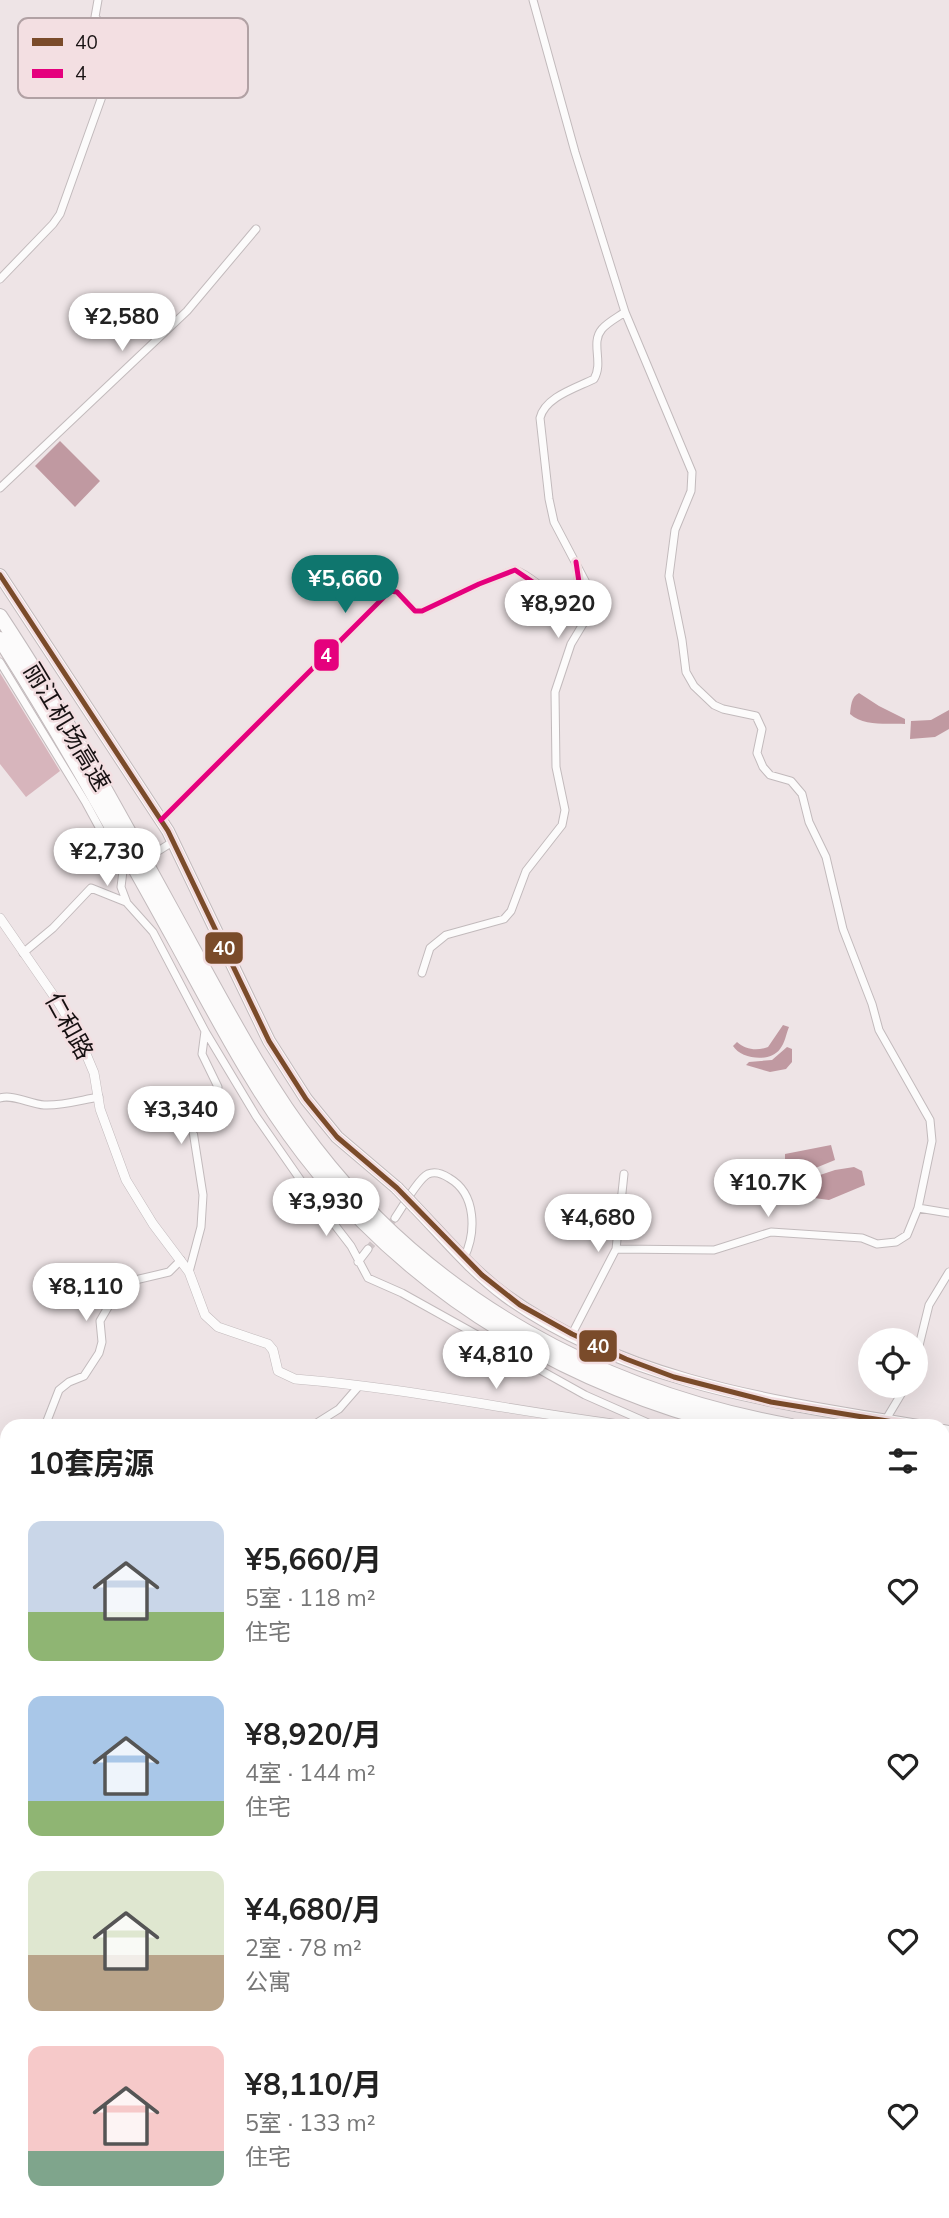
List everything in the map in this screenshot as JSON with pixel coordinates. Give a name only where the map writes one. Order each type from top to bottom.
[{"type":"highway","points":[[0,575],[174,841],[269,1041],[306,1099],[337,1137],[397,1188],[464,1258],[506,1295],[572,1334],[626,1359],[697,1384],[771,1402],[874,1419]]},
{"type":"highway","name":"丽江机场高速","points":[[0,616],[93,768],[261,1070],[313,1145],[371,1212],[417,1256],[453,1284],[504,1318],[565,1353],[626,1381],[668,1396],[757,1419]]},
{"type":"highway","name":"丽江机场高速","points":[[0,639],[83,774],[250,1076],[303,1153],[347,1205],[393,1251],[426,1279],[517,1341],[622,1393],[705,1419]]},
{"type":"street","points":[[95,18],[98,0]]},
{"type":"street","points":[[533,0],[575,152],[625,312],[692,472],[691,491],[675,530],[669,576],[686,672],[694,686],[713,705],[756,716],[762,729],[757,753],[763,767],[770,775],[791,780],[802,794],[809,822],[826,857],[843,929],[872,1004],[879,1030],[930,1120],[932,1141],[918,1208],[907,1235],[896,1242],[877,1244],[862,1238],[771,1232],[715,1250],[616,1249]]},
{"type":"street","points":[[0,279],[53,225],[62,210],[102,98]]},
{"type":"street","points":[[0,488],[187,310],[256,229]]},
{"type":"street","points":[[422,973],[430,948],[446,934],[504,919],[511,911],[526,871],[562,825],[565,810],[556,768],[555,692],[571,644],[586,619],[593,599],[554,522],[540,418],[542,410],[549,402],[594,379],[599,364],[598,336],[604,327],[625,312]]},
{"type":"street","points":[[161,820],[390,592],[397,592],[415,611],[422,611],[515,570],[546,591],[576,599],[580,589],[576,562]]},
{"type":"street","points":[[0,662],[86,803],[123,871],[121,887],[127,903],[153,932],[205,1031],[256,1115],[304,1185],[351,1246],[358,1262],[373,1281],[402,1293],[585,1395],[639,1419]]},
{"type":"street","points":[[155,853],[174,841]]},
{"type":"street","points":[[23,953],[53,928],[91,888],[127,903]]},
{"type":"street","name":"仁和路","points":[[0,918],[78,1035],[94,1073],[100,1109],[127,1180],[153,1224],[189,1272],[208,1319],[218,1327],[264,1342],[273,1350],[278,1371],[282,1374],[295,1379],[359,1386]]},
{"type":"street","points":[[189,1272],[201,1227],[203,1198],[193,1131],[205,1116],[218,1087],[202,1054],[205,1031]]},
{"type":"street","points":[[0,1097],[55,1105],[99,1097]]},
{"type":"street","points":[[395,1218],[424,1176],[435,1172],[447,1176],[461,1188],[470,1208],[472,1233],[464,1258]]},
{"type":"street","points":[[572,1334],[616,1249],[624,1174]]},
{"type":"street","points":[[918,1208],[949,1213]]},
{"type":"street","points":[[358,1262],[368,1249]]},
{"type":"street","points":[[48,1419],[59,1390],[84,1376],[99,1353],[102,1342],[100,1321],[120,1288],[131,1281],[169,1272],[181,1260]]},
{"type":"street","points":[[923,1328],[929,1305],[949,1272]]},
{"type":"street","points":[[323,1419],[339,1409],[359,1386],[434,1395],[574,1419]]},
{"type":"street","points":[[887,1419],[899,1398]]},
{"type":"shaded area","points":[[60,441],[100,481],[75,507],[35,466]]},
{"type":"shaded area","points":[[0,673],[60,771],[26,797],[0,764]]},
{"type":"shaded area","points":[[859,693],[905,719],[905,724],[876,724],[862,721],[850,714],[853,699]]},
{"type":"shaded area","points":[[949,710],[949,729],[935,737],[910,739],[911,721],[931,720]]},
{"type":"shaded area","points":[[783,1025],[789,1027],[783,1044],[770,1056],[756,1058],[742,1054],[733,1046],[737,1042],[752,1049],[768,1047]]},
{"type":"shaded area","points":[[787,1047],[792,1049],[792,1062],[786,1069],[770,1072],[746,1065],[749,1062],[772,1060]]},
{"type":"shaded area","points":[[831,1145],[835,1160],[796,1176],[785,1160],[785,1154]]},
{"type":"shaded area","points":[[854,1167],[862,1171],[865,1185],[829,1200],[799,1196],[799,1182],[835,1170]]},
{"type":"tunnel","points":[[368,1249],[395,1218]]},
{"type":"transit line","name":"4","points":[[161,820],[390,591],[397,592],[415,611],[422,611],[515,570],[546,591],[576,599],[580,589],[576,562]]},
{"type":"transit line","name":"40","points":[[0,575],[168,831],[269,1041],[306,1099],[337,1137],[397,1188],[482,1275],[520,1305],[572,1334],[674,1377],[771,1402],[875,1419]]}]
